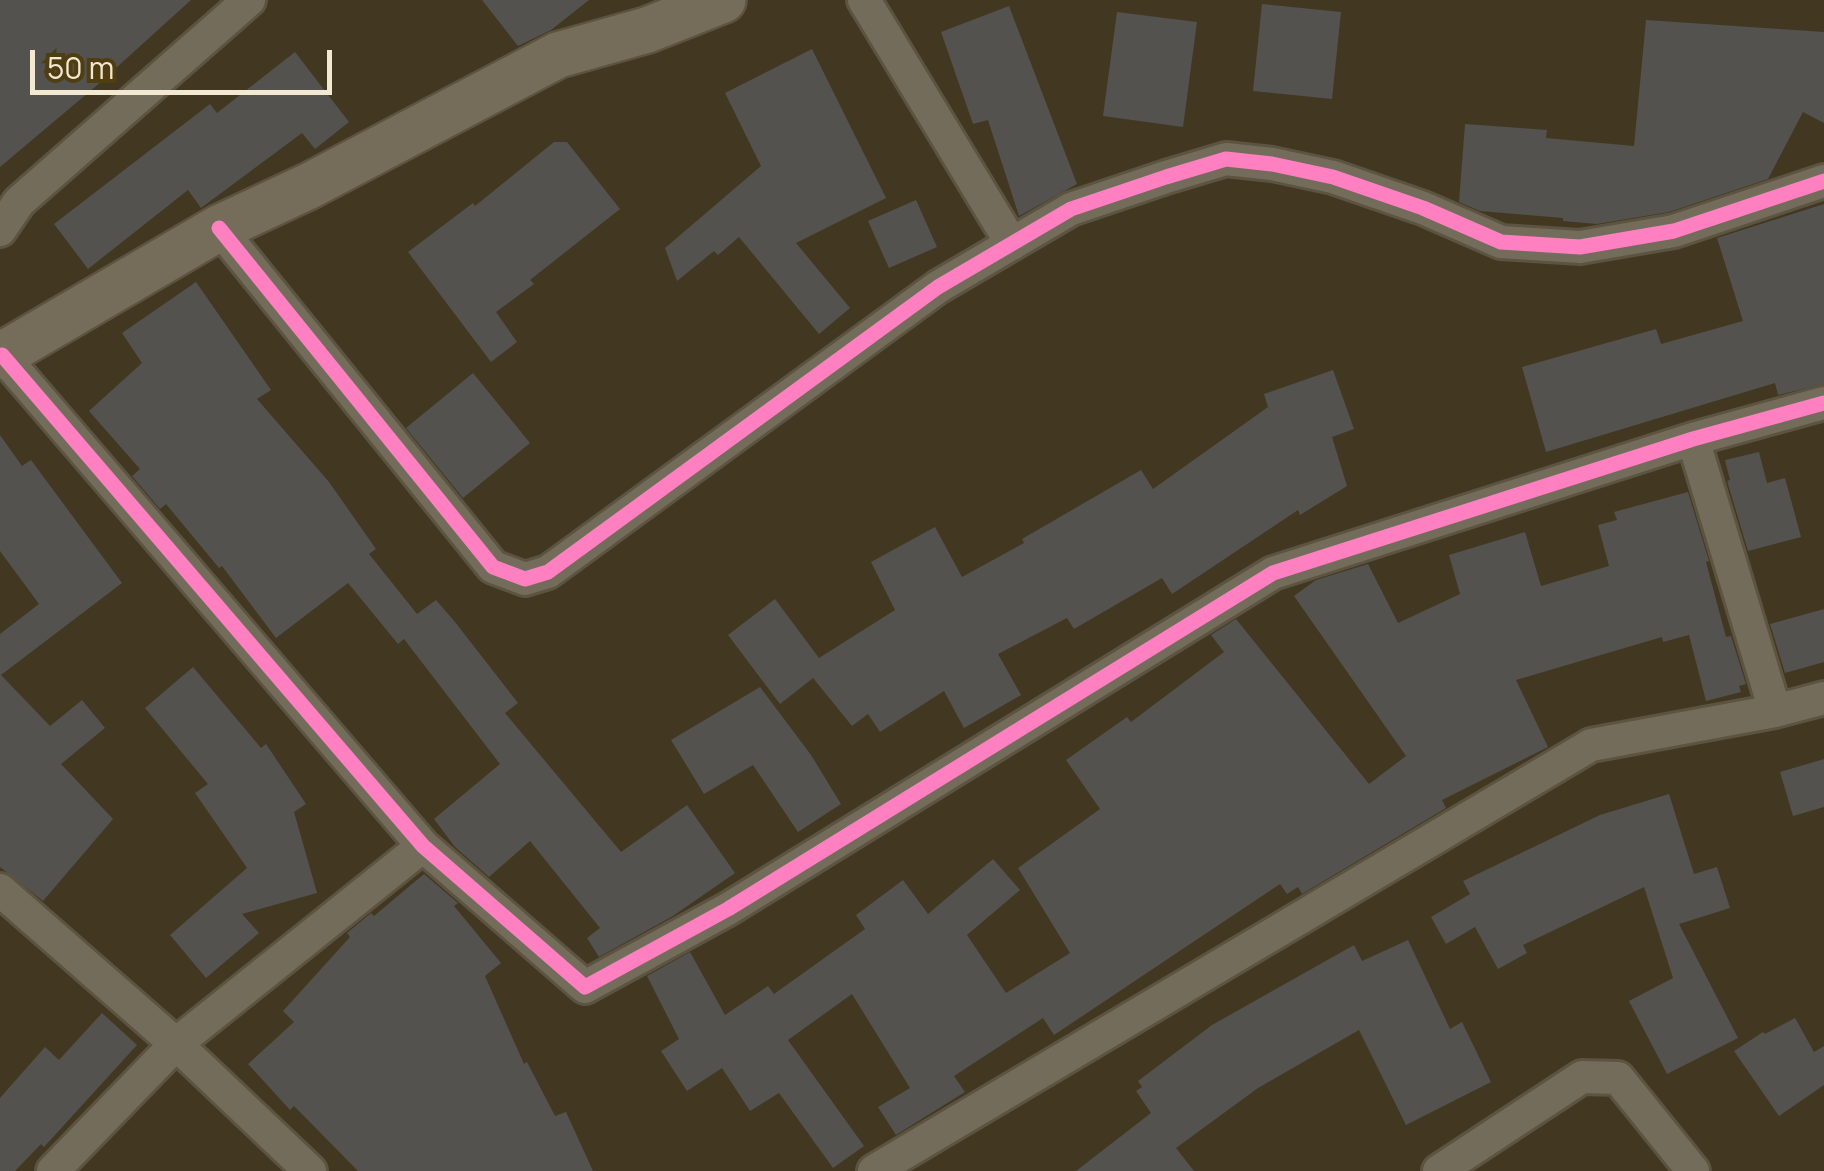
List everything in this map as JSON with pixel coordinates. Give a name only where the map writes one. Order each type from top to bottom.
[{"type":"street","points":[[0,230],[18,202],[250,0]]},
{"type":"street","points":[[723,0],[647,30],[558,55],[308,186],[219,228],[1,356],[422,846],[585,987],[728,909],[1273,574],[1693,439],[1824,403]]},
{"type":"street","points":[[864,0],[1012,244]]},
{"type":"street","points":[[219,228],[493,568],[525,579],[548,572],[938,287],[1070,210],[1226,159],[1333,176],[1502,242],[1580,247],[1674,232],[1824,181]]},
{"type":"street","points":[[1693,439],[1775,711]]},
{"type":"street","points":[[874,1171],[1591,744],[1775,711],[1824,698]]},
{"type":"street","points":[[53,1171],[176,1044],[422,846]]},
{"type":"street","points":[[0,890],[176,1044],[310,1171]]},
{"type":"street","points":[[1440,1171],[1582,1077],[1618,1078],[1693,1171]]},
{"type":"building","points":[[0,0],[191,0],[0,167]]},
{"type":"building","points":[[482,0],[589,0],[551,30],[518,46]]},
{"type":"building","points":[[1262,4],[1341,12],[1332,99],[1253,91]]},
{"type":"building","points":[[1009,6],[1077,184],[1019,216],[988,120],[973,124],[941,32]]},
{"type":"building","points":[[1117,12],[1197,22],[1183,127],[1103,116]]},
{"type":"building","points":[[1646,20],[1824,32],[1824,123],[1803,112],[1768,179],[1669,212],[1597,224],[1480,211],[1459,202],[1465,124],[1547,130],[1546,138],[1634,146]]},
{"type":"building","points":[[812,49],[886,198],[796,243],[850,308],[819,334],[739,237],[718,255],[714,251],[677,281],[665,248],[761,166],[725,93]]},
{"type":"building","points":[[295,52],[349,122],[315,149],[302,133],[201,208],[188,190],[88,269],[54,224],[210,104],[217,113]]},
{"type":"building","points":[[554,142],[567,142],[620,209],[496,312],[517,342],[491,362],[408,252],[473,203],[475,206]]},
{"type":"building","points":[[916,200],[937,247],[889,268],[868,221]]},
{"type":"building","points":[[1824,204],[1824,384],[1778,395],[1775,383],[1546,452],[1522,367],[1656,329],[1661,344],[1743,321],[1717,238]]},
{"type":"building","points":[[196,282],[271,390],[257,399],[329,482],[376,549],[369,554],[417,614],[436,600],[455,622],[518,703],[505,713],[621,852],[687,805],[735,873],[673,916],[599,957],[587,938],[600,928],[530,841],[489,877],[455,847],[434,819],[500,764],[404,639],[398,644],[348,583],[276,638],[222,566],[219,568],[166,504],[160,509],[132,476],[140,469],[89,411],[142,363],[122,333]]},
{"type":"building","points":[[1333,370],[1354,429],[1332,437],[1347,486],[1300,515],[1298,510],[1172,594],[1162,578],[1074,629],[1067,618],[998,654],[1021,695],[964,728],[944,691],[880,732],[868,714],[852,726],[813,678],[780,704],[728,635],[775,599],[819,658],[895,610],[871,562],[935,527],[962,577],[1141,470],[1153,489],[1268,407],[1264,394]]},
{"type":"building","points":[[473,373],[530,443],[463,498],[406,428]]},
{"type":"building","points":[[0,435],[22,466],[31,460],[122,583],[1,675],[50,726],[82,700],[105,728],[61,764],[113,819],[43,901],[0,867],[0,634],[39,604],[0,551]]},
{"type":"building","points":[[1759,452],[1767,483],[1785,478],[1801,537],[1748,551],[1727,481],[1730,480],[1725,460]]},
{"type":"building","points":[[1688,492],[1726,637],[1731,636],[1746,684],[1739,686],[1741,692],[1706,701],[1689,635],[1663,642],[1662,637],[1516,680],[1548,747],[1442,800],[1446,808],[1302,894],[1298,887],[1287,894],[1280,884],[1054,1035],[1043,1018],[954,1076],[965,1092],[896,1135],[878,1107],[910,1088],[852,994],[788,1040],[864,1146],[833,1168],[779,1093],[750,1111],[722,1068],[687,1091],[661,1051],[679,1039],[647,976],[690,952],[725,1015],[768,986],[774,994],[865,929],[856,915],[903,880],[928,914],[993,859],[1020,890],[967,935],[1006,993],[1070,953],[1018,868],[1100,809],[1066,760],[1127,717],[1131,722],[1224,652],[1211,635],[1236,619],[1369,784],[1406,756],[1294,596],[1316,580],[1368,564],[1398,623],[1460,594],[1449,555],[1525,532],[1541,586],[1609,566],[1598,525],[1617,520],[1614,512]]},
{"type":"building","points":[[1824,609],[1824,662],[1785,673],[1770,624]]},
{"type":"building","points":[[193,667],[261,748],[266,744],[306,804],[294,812],[317,893],[242,914],[259,933],[206,978],[170,935],[247,868],[195,793],[208,784],[145,708]]},
{"type":"building","points":[[760,687],[811,755],[841,804],[798,832],[753,765],[704,794],[671,740]]},
{"type":"building","points":[[1824,759],[1824,807],[1793,816],[1780,772]]},
{"type":"building","points":[[1669,794],[1694,874],[1717,867],[1730,908],[1679,924],[1738,1038],[1667,1074],[1629,1001],[1673,978],[1644,887],[1523,945],[1527,953],[1498,969],[1475,927],[1446,944],[1431,917],[1470,894],[1463,881],[1600,815]]},
{"type":"building","points":[[424,874],[458,903],[454,906],[501,963],[485,976],[524,1064],[527,1062],[555,1116],[566,1112],[593,1171],[358,1171],[294,1106],[290,1110],[248,1064],[294,1022],[283,1011],[350,937],[347,933]]},
{"type":"building","points":[[1408,940],[1450,1029],[1462,1022],[1491,1082],[1406,1125],[1359,1030],[1258,1088],[1176,1148],[1194,1171],[1076,1171],[1151,1113],[1136,1091],[1142,1087],[1138,1081],[1212,1025],[1354,945],[1362,961]]},
{"type":"building","points":[[102,1013],[137,1045],[44,1147],[41,1144],[15,1171],[0,1171],[0,1098],[45,1047],[59,1060]]},
{"type":"building","points":[[1795,1018],[1814,1052],[1824,1046],[1824,1085],[1779,1116],[1734,1051]]},
{"type":"cycle path","points":[[219,228],[493,567],[525,579],[548,572],[938,287],[1071,209],[1166,177],[1226,159],[1272,164],[1333,177],[1423,208],[1501,242],[1580,247],[1674,231],[1824,181]]},
{"type":"cycle path","points":[[2,355],[423,846],[585,987],[728,909],[1273,573],[1693,439],[1824,403]]}]
